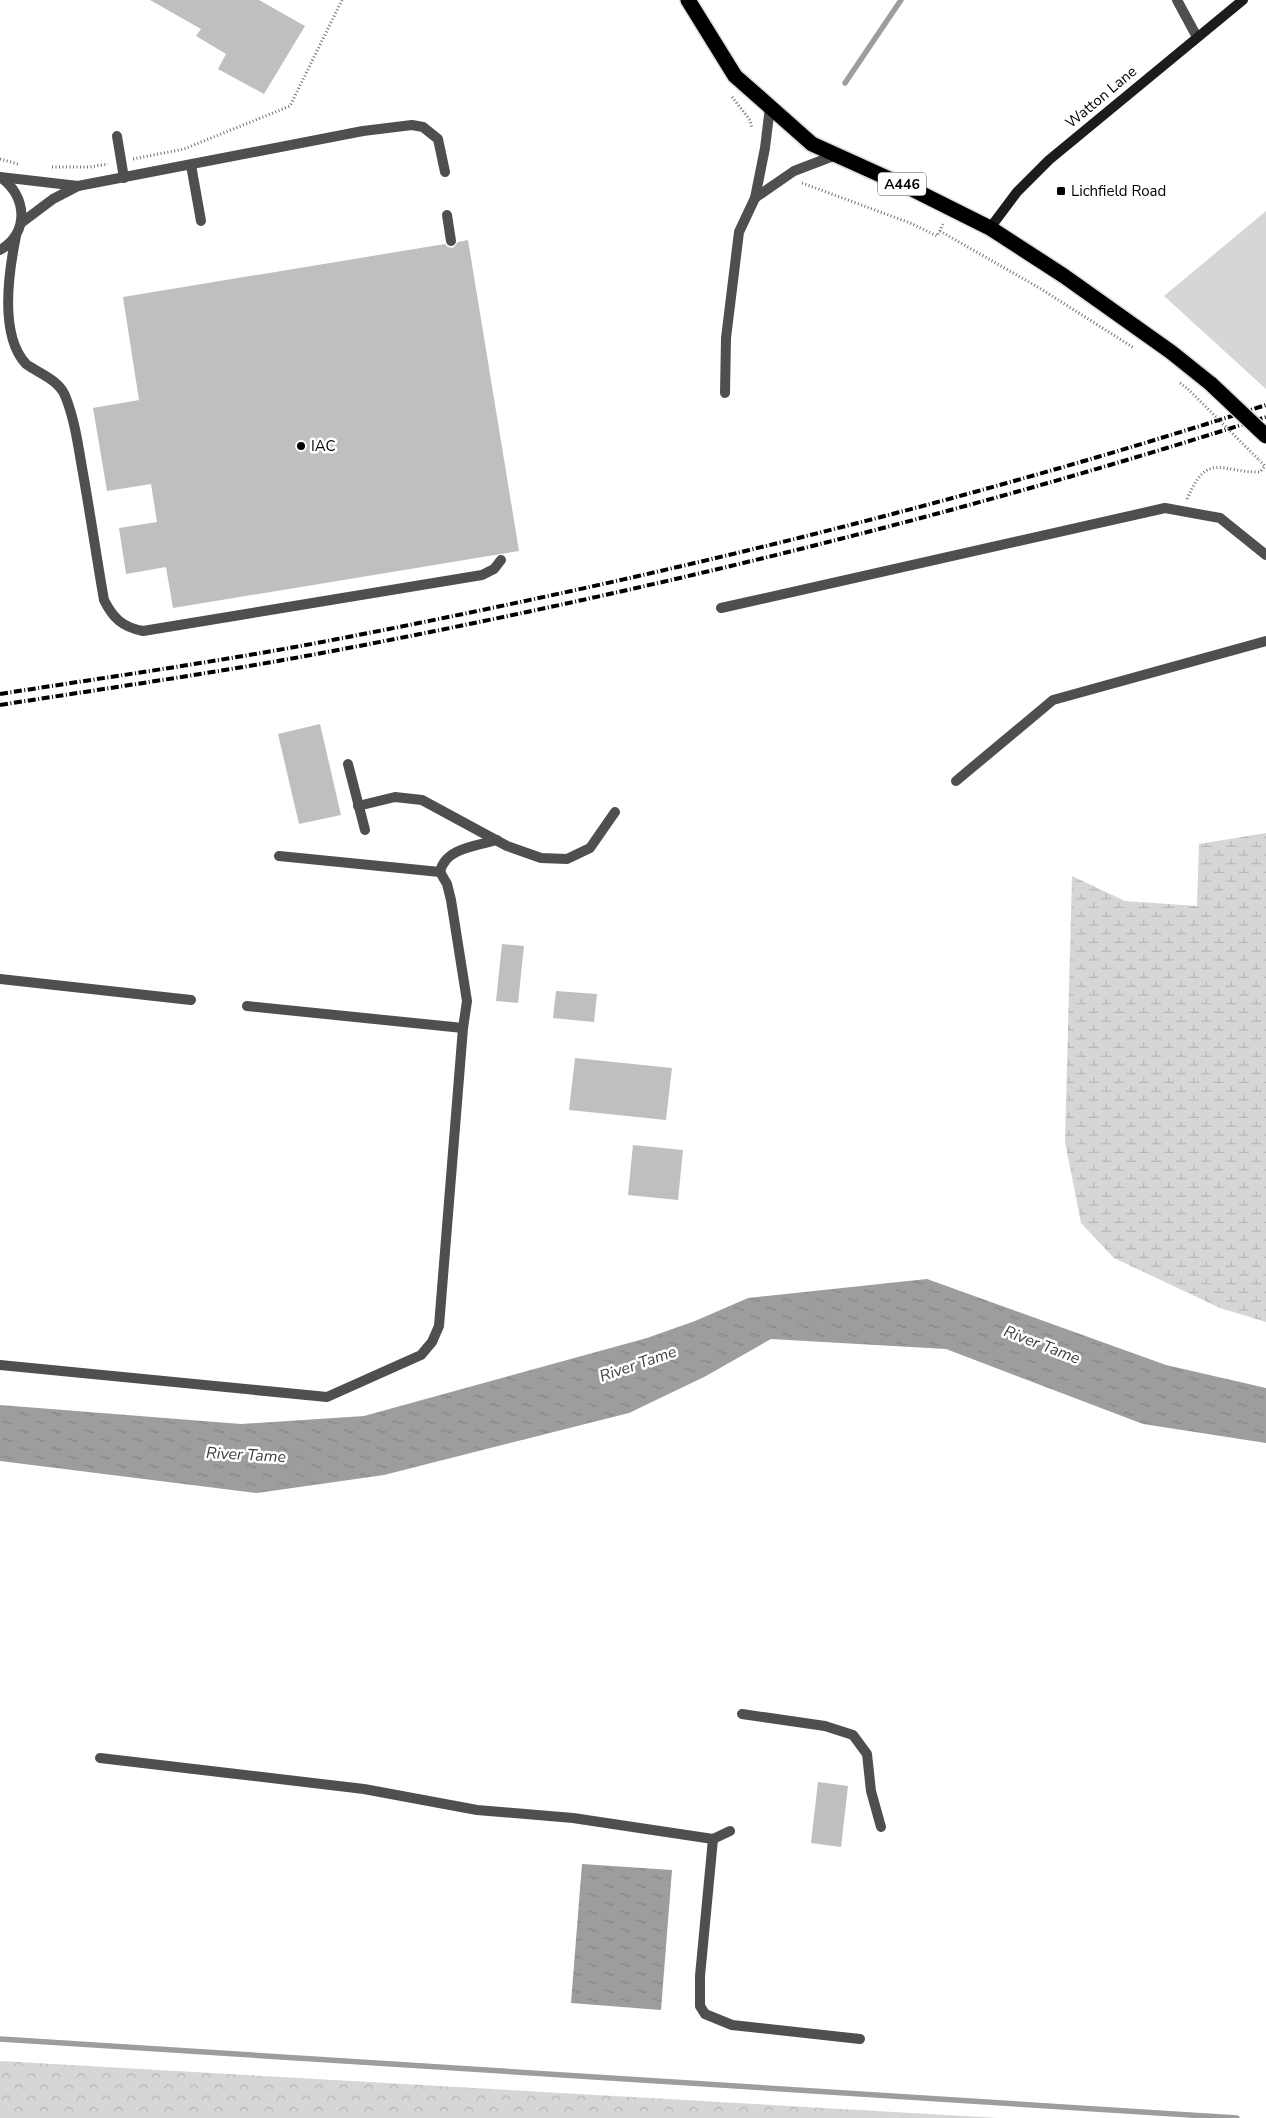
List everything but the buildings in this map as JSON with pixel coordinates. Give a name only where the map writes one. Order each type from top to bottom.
[{"type":"highway","name":"A446","points":[[688,0],[735,76],[812,144],[916,190],[990,228],[1064,276],[1171,352],[1211,384],[1266,436]]},
{"type":"main road","name":"Watton Lane","points":[[990,228],[1017,192],[1049,160],[1243,0]]},
{"type":"street","points":[[1177,0],[1197,37]]},
{"type":"street","points":[[725,393],[726,338],[739,232],[755,198],[766,148],[770,107]]},
{"type":"street","points":[[0,177],[78,186],[363,131],[412,125],[422,127],[438,138],[445,172]]},
{"type":"street","points":[[117,136],[124,178]]},
{"type":"street","points":[[755,198],[794,171],[836,155]]},
{"type":"street","points":[[191,165],[201,221]]},
{"type":"street","points":[[0,177],[17,192],[20,200],[21,223],[16,236],[1,306],[5,336],[10,350],[25,364],[49,377],[65,395],[75,425],[104,600],[111,615],[130,629],[143,631],[482,575],[494,569],[501,560]]},
{"type":"street","points":[[21,223],[33,212],[78,186]]},
{"type":"street","points":[[447,215],[451,240]]},
{"type":"street","points":[[0,250],[7,246],[16,236]]},
{"type":"street","points":[[721,608],[1165,508],[1220,518],[1266,555]]},
{"type":"street","points":[[956,781],[1053,700],[1266,641]]},
{"type":"street","points":[[348,764],[365,830]]},
{"type":"street","points":[[358,806],[395,797],[422,800],[497,840],[541,858],[567,859],[590,848],[615,812]]},
{"type":"street","points":[[0,1365],[327,1397],[421,1355],[432,1342],[439,1326],[462,1028],[467,1001],[451,900],[447,884],[440,872],[442,863],[451,853],[497,840]]},
{"type":"street","points":[[280,856],[440,872]]},
{"type":"street","points":[[0,979],[191,1000]]},
{"type":"street","points":[[247,1006],[462,1028]]},
{"type":"street","points":[[742,1714],[825,1726],[853,1735],[867,1754],[871,1791],[882,1827]]},
{"type":"street","points":[[100,1758],[364,1789],[477,1810],[573,1818],[713,1839],[730,1831]]},
{"type":"street","points":[[713,1839],[700,1976],[700,2006],[705,2014],[732,2025],[860,2039]]},
{"type":"path","points":[[49,167],[90,167],[184,149],[290,106],[342,0]]},
{"type":"path","points":[[0,159],[26,165]]},
{"type":"path","points":[[940,231],[1041,289],[1136,350]]},
{"type":"path","points":[[1175,378],[1265,466],[1260,472],[1247,472],[1221,466],[1213,467],[1202,475],[1193,486],[1182,511]]},
{"type":"green space","points":[[1266,211],[1266,389],[1164,296]]},
{"type":"green space","points":[[1266,833],[1266,1322],[1220,1308],[1114,1258],[1081,1223],[1065,1142],[1072,876],[1125,901],[1197,906],[1199,844]]},
{"type":"green space","points":[[0,2061],[999,2118],[0,2118]]},
{"type":"water","name":"River Tame","points":[[927,1279],[1166,1365],[1266,1388],[1266,1443],[1143,1424],[946,1349],[771,1339],[706,1376],[629,1413],[384,1475],[257,1493],[0,1461],[0,1405],[241,1424],[364,1416],[647,1338],[695,1321],[748,1298]]},
{"type":"water","points":[[582,1864],[672,1870],[661,2010],[571,2003]]},
{"type":"waterway","points":[[845,83],[901,0]]},
{"type":"waterway","points":[[0,2039],[1237,2118]]},
{"type":"railway","points":[[0,694],[202,663],[322,642],[679,567],[916,508],[1033,476],[1266,405]]},
{"type":"railway","points":[[0,705],[202,674],[322,653],[561,605],[798,550],[916,519],[1150,453],[1266,417]]},
{"type":"place","name":"Lichfield Road","points":[[1061,191]]},
{"type":"place","name":"IAC","points":[[301,446]]}]
